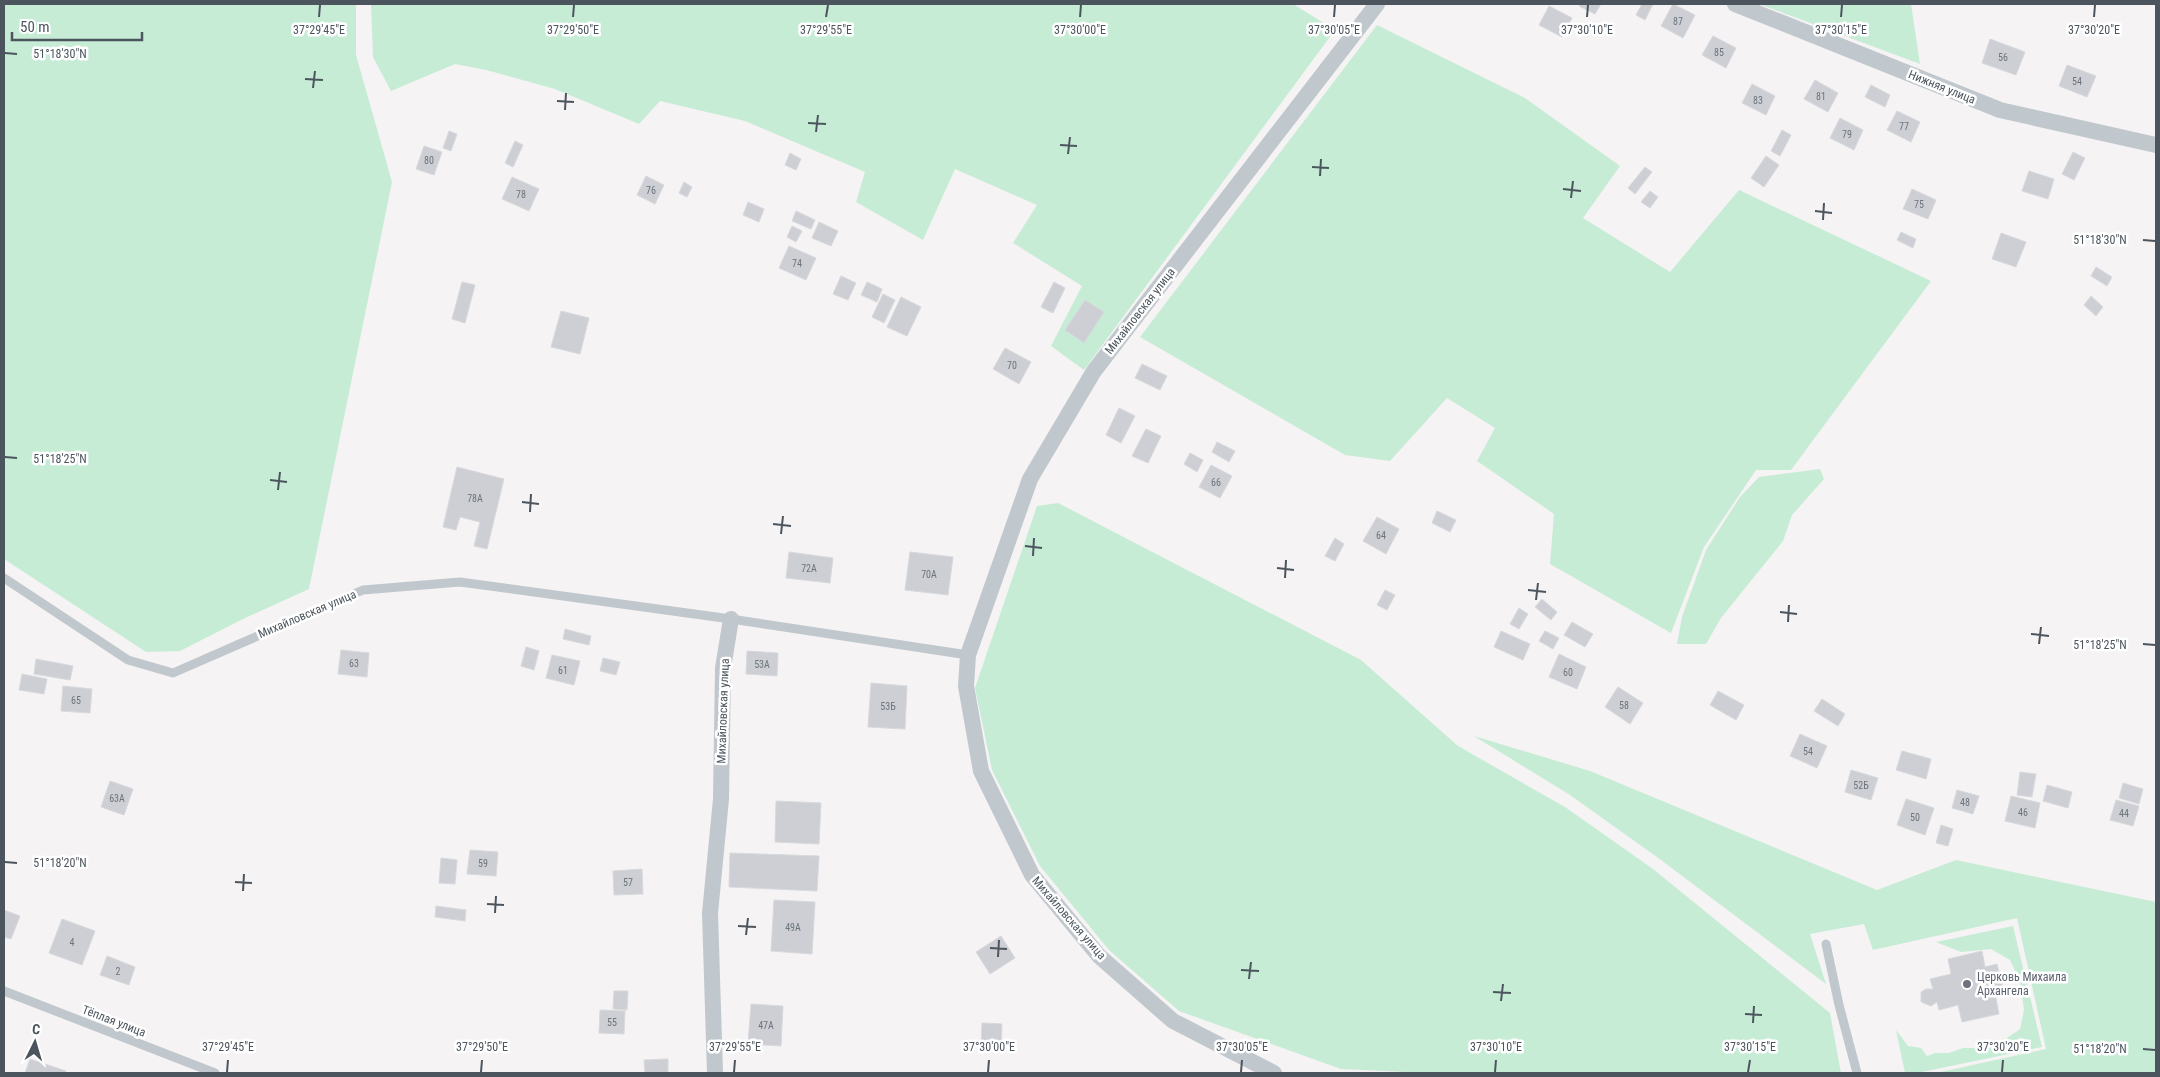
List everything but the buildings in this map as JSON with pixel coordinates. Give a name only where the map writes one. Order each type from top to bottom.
[{"type":"street","name":"Михайловская улица","points":[[1274,1073],[1173,1021],[1099,956],[1032,875],[981,770],[966,686],[968,655],[1030,479],[1094,371],[1377,4]]},
{"type":"street","name":"Нижняя улица","points":[[1735,4],[2000,110],[2156,145]]},
{"type":"street","name":"Михайловская улица","points":[[715,1073],[710,913],[721,799],[723,668],[731,619]]},
{"type":"lane","name":"Михайловская улица","points":[[4,578],[128,660],[173,673],[363,590],[460,582],[731,619],[968,655]]},
{"type":"lane","points":[[1826,944],[1839,1005],[1857,1073]]},
{"type":"lane","name":"Тёплая улица","points":[[4,991],[215,1073]]},
{"type":"green space","points":[[4,4],[356,4],[356,55],[392,182],[309,589],[243,619],[180,651],[146,652],[4,559]]},
{"type":"green space","points":[[371,4],[1293,4],[1335,30],[1084,370],[1051,346],[1082,286],[1013,243],[1037,205],[955,169],[923,240],[856,202],[865,172],[745,121],[660,101],[639,124],[555,89],[486,70],[455,64],[391,91],[373,57]]},
{"type":"green space","points":[[1759,4],[1911,4],[1920,64]]},
{"type":"green space","points":[[1377,25],[1525,98],[1620,166],[1583,218],[1670,272],[1739,190],[1931,281],[1791,470],[1756,470],[1704,547],[1671,633],[1550,564],[1554,514],[1477,461],[1495,428],[1447,398],[1390,461],[1345,455],[1140,337]]},
{"type":"green space","points":[[1820,469],[1824,479],[1792,515],[1783,541],[1721,618],[1706,644],[1677,644],[1682,617],[1706,550],[1740,497],[1759,477]]},
{"type":"green space","points":[[1058,503],[1361,660],[1458,746],[1565,807],[1653,869],[1830,1013],[1841,1073],[1428,1073],[1341,1069],[1179,1011],[1109,950],[1040,866],[992,770],[975,688],[1037,506]]},
{"type":"green space","points":[[1474,736],[1590,771],[1877,890],[1956,860],[2156,902],[2156,1073],[1936,1073],[2046,1049],[2017,918],[1873,950],[1864,924],[1810,934],[1826,984],[1661,860],[1570,795]]},
{"type":"green space","points":[[2013,926],[2042,1047],[1917,1073],[1905,1073],[1896,1030],[1908,1046],[1921,1048],[1927,1056],[1935,1053],[1949,1053],[1963,1048],[1981,1048],[2007,1038],[2020,1029],[2024,1010],[2020,982],[2010,960],[1991,949],[1961,952],[1936,942]]},
{"type":"place","name":"Церковь Михаила Архангела","points":[[1967,984]]}]
